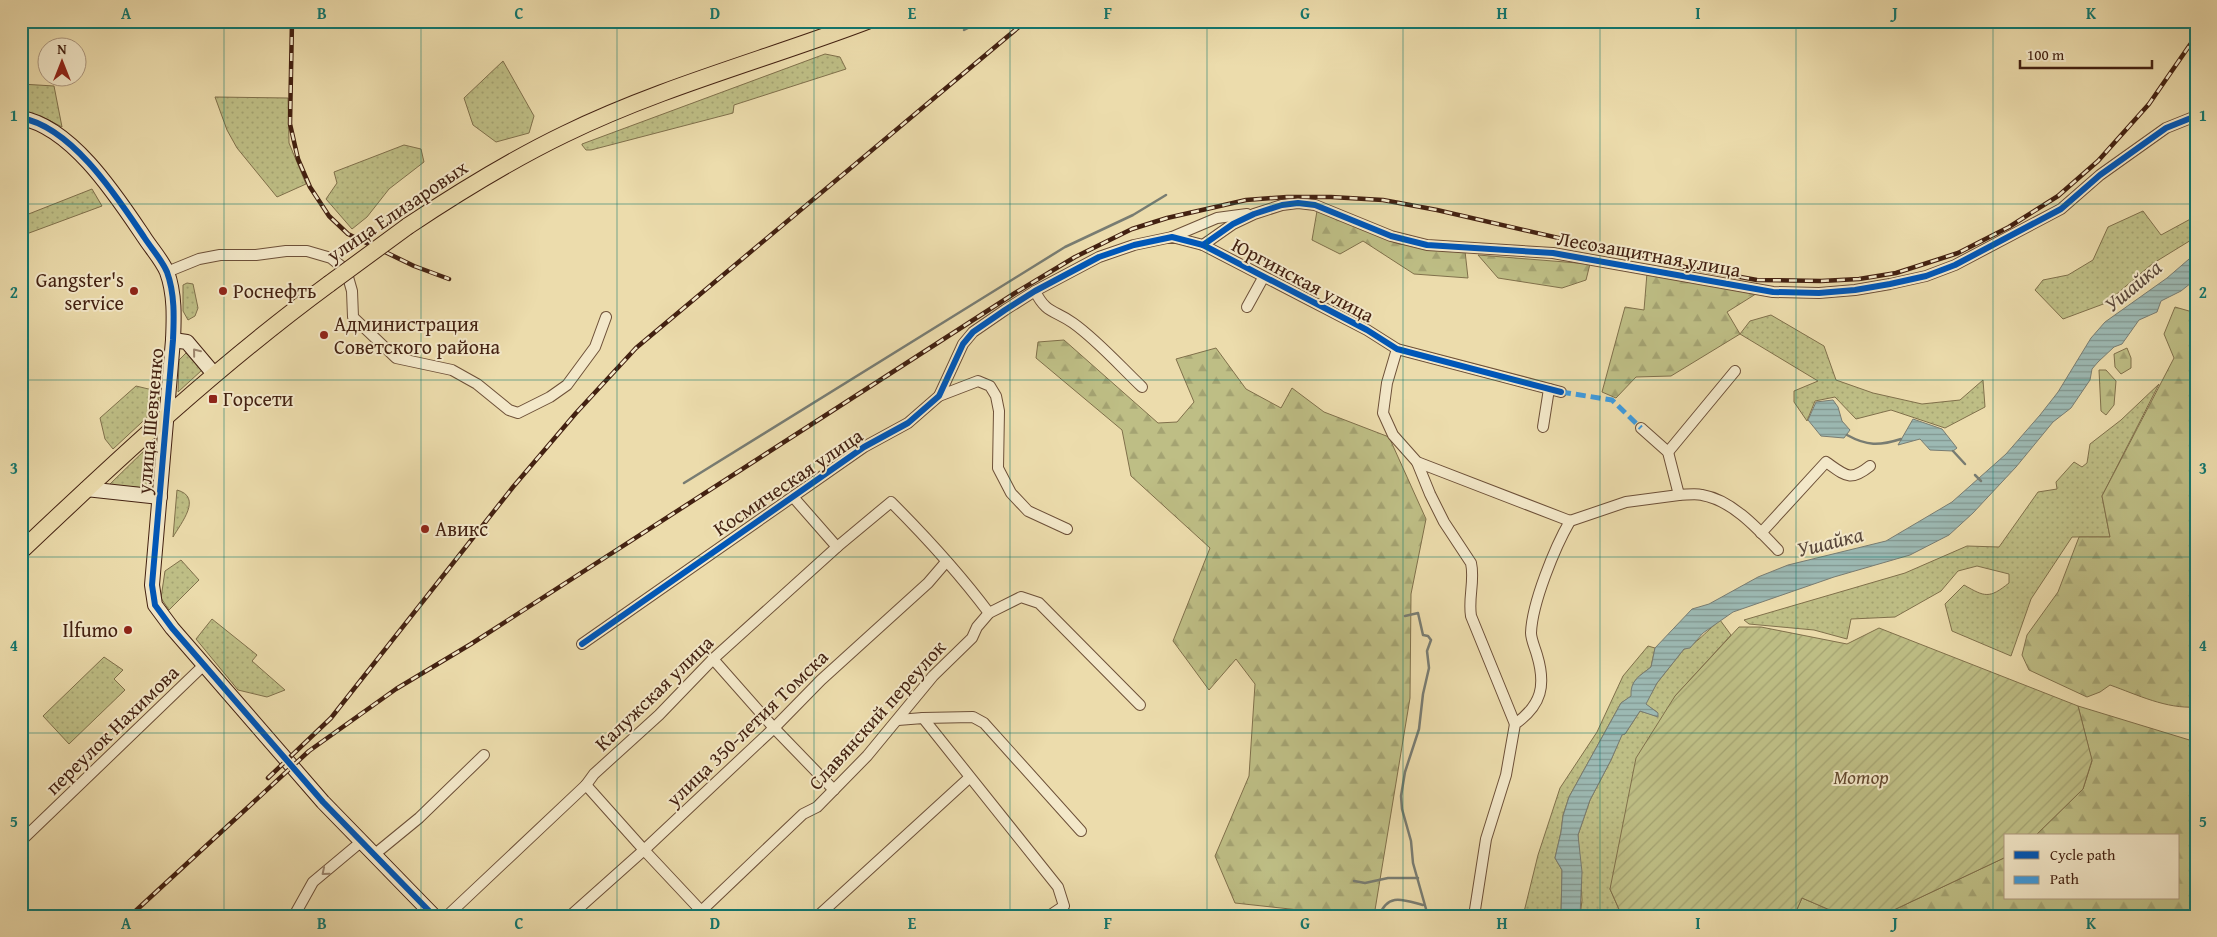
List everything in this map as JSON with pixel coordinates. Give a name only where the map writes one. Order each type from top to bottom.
[{"type":"main road","name":"улица Елизаровых","points":[[21,551],[168,413],[267,330],[408,226],[453,196],[565,134],[654,97],[867,21]]},
{"type":"street","name":"Лесозащитная улица","points":[[1203,245],[1233,224],[1254,214],[1282,205],[1298,203],[1315,205],[1391,236],[1427,245],[1553,253],[1773,292],[1819,293],[1864,288],[1926,276],[1955,265],[2061,209],[2100,176],[2166,128],[2196,116]]},
{"type":"street","name":"улица Шевченко","points":[[21,118],[52,130],[84,160],[119,200],[167,272],[174,302],[174,340],[152,593],[155,605],[162,616],[322,802],[434,916]]},
{"type":"street","points":[[1172,237],[1217,218],[1254,214]]},
{"type":"street","name":"Юргинская улица","points":[[1035,291],[1099,256],[1134,245],[1172,237],[1203,245],[1263,278],[1304,296],[1367,330],[1397,350],[1562,392]]},
{"type":"street","points":[[167,272],[200,259],[220,256],[307,251],[331,258],[346,270],[352,291],[353,317],[396,358],[426,366],[452,370],[477,384],[509,410],[518,413],[550,397],[567,385],[595,347],[606,317]]},
{"type":"street","points":[[1247,307],[1263,278]]},
{"type":"street","points":[[1035,291],[1040,302],[1055,315],[1072,322],[1142,387]]},
{"type":"street","name":"Космическая улица","points":[[582,644],[864,448],[908,423],[939,396],[963,344],[973,332],[1035,291]]},
{"type":"street","points":[[174,340],[187,342],[214,374]]},
{"type":"street","points":[[1397,350],[1387,383],[1383,413],[1393,434],[1417,462],[1444,522],[1471,563],[1469,606],[1471,616],[1515,724],[1506,776],[1486,838],[1474,916]]},
{"type":"street","points":[[1668,452],[1735,371]]},
{"type":"street","points":[[939,396],[978,381],[990,386],[996,396],[998,411],[998,468],[1011,493],[1028,511],[1067,529]]},
{"type":"street","points":[[1543,427],[1549,388]]},
{"type":"street","points":[[1641,428],[1668,452],[1679,495]]},
{"type":"street","points":[[1417,462],[1570,521]]},
{"type":"street","points":[[1761,533],[1826,462],[1846,476],[1857,476],[1870,466]]},
{"type":"street","points":[[86,490],[160,497]]},
{"type":"street","points":[[1515,724],[1530,712],[1541,689],[1542,674],[1531,634],[1538,601],[1557,542],[1570,521],[1626,502],[1700,494],[1723,502],[1761,533],[1778,550]]},
{"type":"street","points":[[794,498],[837,547]]},
{"type":"street","name":"Калужская улица","points":[[447,916],[586,785],[594,774],[659,715],[713,659],[837,547],[891,502],[939,551],[946,562]]},
{"type":"street","points":[[946,562],[989,613],[1021,597],[1038,603],[1140,705]]},
{"type":"street","name":"улица 350-летия Томска","points":[[570,916],[644,850],[774,728],[821,680],[928,583],[946,562]]},
{"type":"street","name":"Славянский переулок","points":[[700,914],[803,814],[817,807],[867,756],[933,676],[972,638],[977,627],[989,613]]},
{"type":"street","points":[[713,659],[774,728],[834,790]]},
{"type":"street","name":"переулок Нахимова","points":[[21,841],[205,664]]},
{"type":"street","points":[[898,720],[973,717],[984,722],[1081,831]]},
{"type":"street","points":[[923,718],[969,778],[1058,887],[1064,906],[1049,916]]},
{"type":"street","points":[[375,854],[419,818],[484,755]]},
{"type":"street","points":[[818,916],[969,778]]},
{"type":"street","points":[[586,785],[700,914]]},
{"type":"street","points":[[294,916],[313,882],[362,841]]},
{"type":"green space","points":[[825,54],[840,57],[846,69],[734,105],[733,113],[591,150],[586,150],[582,145],[582,144]]},
{"type":"green space","points":[[503,61],[534,116],[529,133],[496,142],[473,125],[464,98]]},
{"type":"green space","points":[[21,84],[38,85],[38,88],[54,88],[62,127],[41,116],[21,112]]},
{"type":"green space","points":[[215,97],[288,98],[289,143],[306,184],[277,197],[237,148],[227,130]]},
{"type":"green space","points":[[404,145],[421,149],[424,162],[389,189],[367,217],[352,229],[326,199],[337,183],[334,172]]},
{"type":"green space","points":[[92,189],[102,206],[21,236],[21,217]]},
{"type":"green space","points":[[1317,211],[1399,244],[1465,251],[1468,278],[1414,274],[1363,241],[1340,254],[1312,240]]},
{"type":"green space","points":[[2143,211],[2161,235],[2196,216],[2196,237],[2152,264],[2106,303],[2063,319],[2035,290],[2043,280],[2068,275],[2093,260],[2108,227]]},
{"type":"green space","points":[[1478,255],[1590,264],[1586,280],[1562,288],[1498,278]]},
{"type":"green space","points":[[1647,273],[1759,292],[1727,312],[1740,334],[1671,376],[1636,377],[1616,398],[1602,392],[1625,307],[1644,310]]},
{"type":"green space","points":[[187,283],[193,284],[198,308],[195,316],[188,320],[183,311],[183,285]]},
{"type":"green space","points":[[2175,307],[2196,313],[2196,707],[2163,704],[2110,685],[2100,692],[2087,697],[2029,670],[2022,655],[2027,635],[2058,592],[2079,537],[2110,537],[2102,496],[2174,358],[2164,334]]},
{"type":"green space","points":[[1771,315],[1824,346],[1836,380],[1873,393],[1922,404],[1960,400],[1983,380],[1985,407],[1945,428],[1891,410],[1856,419],[1835,397],[1815,401],[1807,421],[1794,402],[1794,391],[1818,381],[1740,334],[1750,321]]},
{"type":"green space","points":[[1064,340],[1158,423],[1177,422],[1194,402],[1176,359],[1216,348],[1246,389],[1281,408],[1292,388],[1324,412],[1389,437],[1426,519],[1411,594],[1410,698],[1374,916],[1354,916],[1235,903],[1215,856],[1249,776],[1255,684],[1236,659],[1209,690],[1173,641],[1210,548],[1131,476],[1122,430],[1036,358],[1038,342]]},
{"type":"green space","points":[[2127,348],[2131,358],[2131,368],[2121,374],[2115,367],[2114,354]]},
{"type":"green space","points":[[186,353],[202,370],[178,392],[179,360]]},
{"type":"green space","points":[[2099,370],[2106,370],[2116,381],[2114,405],[2106,415],[2101,411]]},
{"type":"green space","points":[[2159,384],[2102,496],[2110,537],[2072,537],[2031,599],[2011,656],[1952,631],[1945,604],[1964,585],[1982,594],[1992,594],[2009,583],[2009,574],[1977,566],[1958,571],[1941,591],[1895,617],[1851,619],[1847,639],[1814,630],[1749,624],[1744,620],[1905,573],[1967,546],[1999,547],[2038,492],[2057,489],[2056,482],[2074,462],[2082,467],[2087,463],[2090,444],[2121,420]]},
{"type":"green space","points":[[136,386],[161,392],[155,410],[113,449],[105,439],[100,418]]},
{"type":"green space","points":[[153,442],[150,484],[146,488],[109,485]]},
{"type":"green space","points":[[177,490],[185,493],[189,504],[185,518],[173,537]]},
{"type":"green space","points":[[181,560],[199,580],[169,610],[161,598],[165,571]]},
{"type":"green space","points":[[212,619],[257,655],[252,661],[285,690],[267,697],[238,690],[196,639]]},
{"type":"green space","points":[[1720,620],[1731,635],[1675,696],[1610,889],[1622,916],[1580,916],[1582,900],[1578,835],[1590,800],[1622,734],[1625,734],[1640,711],[1657,716],[1657,712],[1645,704],[1657,683],[1684,649],[1697,641]]},
{"type":"green space","name":"Мотор","points":[[1739,627],[1761,627],[1847,644],[1879,628],[2078,706],[2092,760],[2083,789],[2037,834],[2004,834],[2004,858],[1881,916],[1844,916],[1802,898],[1794,916],[1622,916],[1610,889],[1636,758],[1675,696]]},
{"type":"green space","points":[[1648,646],[1655,648],[1651,667],[1634,682],[1632,696],[1621,703],[1569,797],[1563,815],[1555,858],[1562,870],[1561,916],[1523,916],[1538,855],[1560,788],[1597,732],[1623,676]]},
{"type":"green space","points":[[104,657],[123,670],[114,679],[125,690],[69,744],[43,716]]},
{"type":"green space","points":[[2078,706],[2196,742],[2196,916],[1881,916],[2004,858],[2004,900],[2180,900],[2180,834],[2037,834],[2083,789],[2092,761]]},
{"type":"green space","points":[[1802,898],[1844,916],[1794,916]]},
{"type":"water","points":[[2196,253],[2196,279],[2181,291],[2161,301],[2157,312],[2139,320],[2122,344],[2114,347],[2098,362],[2092,369],[2090,380],[2071,408],[2053,422],[2016,467],[1973,513],[1949,535],[1910,555],[1834,577],[1733,612],[1703,633],[1690,648],[1684,649],[1657,683],[1646,704],[1658,713],[1658,717],[1640,711],[1625,734],[1622,735],[1590,800],[1578,835],[1582,872],[1580,916],[1561,916],[1562,870],[1555,858],[1563,816],[1569,797],[1621,703],[1631,696],[1634,682],[1651,667],[1655,648],[1692,609],[1709,604],[1758,577],[1788,565],[1886,541],[1952,502],[2006,454],[2040,415],[2058,392],[2091,338],[2105,322],[2167,278]]},
{"type":"water","points":[[1833,400],[1838,407],[1842,421],[1850,430],[1844,438],[1821,436],[1808,420],[1816,402]]},
{"type":"water","points":[[1913,419],[1942,429],[1957,448],[1953,451],[1930,450],[1920,439],[1898,445]]},
{"type":"waterway","points":[[964,30],[982,21]]},
{"type":"waterway","points":[[684,483],[1065,247],[1133,215],[1166,195]]},
{"type":"waterway","points":[[1847,435],[1873,444],[1901,439]]},
{"type":"waterway","points":[[1953,451],[1965,464]]},
{"type":"waterway","points":[[1975,475],[1981,481]]},
{"type":"waterway","points":[[1405,616],[1418,613],[1423,635],[1428,636],[1431,640],[1427,651],[1429,668],[1423,694],[1419,729],[1405,772],[1401,796],[1402,809],[1411,841],[1413,863],[1428,916]]},
{"type":"waterway","points":[[1354,881],[1365,883],[1388,878],[1418,878]]},
{"type":"waterway","points":[[1379,916],[1387,903],[1392,901],[1403,900],[1423,905]]},
{"type":"railway","points":[[292,21],[290,124],[298,159],[310,187],[329,216],[348,234],[414,266],[449,279]]},
{"type":"railway","points":[[268,778],[331,718],[513,487],[576,413],[636,348],[1026,21]]},
{"type":"railway","points":[[130,916],[309,751],[396,689],[471,644],[1015,293],[1075,257],[1132,229],[1167,218],[1246,200],[1287,197],[1331,197],[1383,200],[1437,210],[1685,267],[1757,280],[1821,281],[1859,279],[1896,273],[1958,253],[2009,227],[2058,196],[2098,161],[2149,104],[2196,36]]},
{"type":"marked path","points":[[1561,392],[1612,400],[1641,428]]},
{"type":"cycle path","points":[[1203,245],[1233,224],[1254,214],[1282,205],[1298,203],[1315,205],[1391,236],[1427,245],[1553,253],[1773,292],[1819,293],[1855,290],[1926,276],[1955,265],[2061,209],[2100,175],[2166,128],[2196,116]]},
{"type":"cycle path","points":[[21,118],[40,124],[58,135],[92,166],[121,203],[159,259],[170,280],[174,323],[152,585],[155,605],[172,628],[323,802],[434,916]]},
{"type":"cycle path","points":[[582,644],[864,447],[908,423],[939,396],[963,344],[973,332],[1035,291],[1099,257],[1134,245],[1172,237],[1203,245],[1367,330],[1397,349],[1561,392]]},
{"type":"place","name":"Gangster's service","points":[[134,291]]},
{"type":"place","name":"Роснефть","points":[[223,291]]},
{"type":"place","name":"Администрация Советского района","points":[[324,335]]},
{"type":"place","name":"Горсети","points":[[213,399]]},
{"type":"place","name":"Авикс","points":[[425,529]]},
{"type":"place","name":"Ilfumo","points":[[128,630]]},
{"type":"water label","name":"Ушайка","points":[[2133,286]]},
{"type":"water label","name":"Ушайка","points":[[1830,542]]}]
